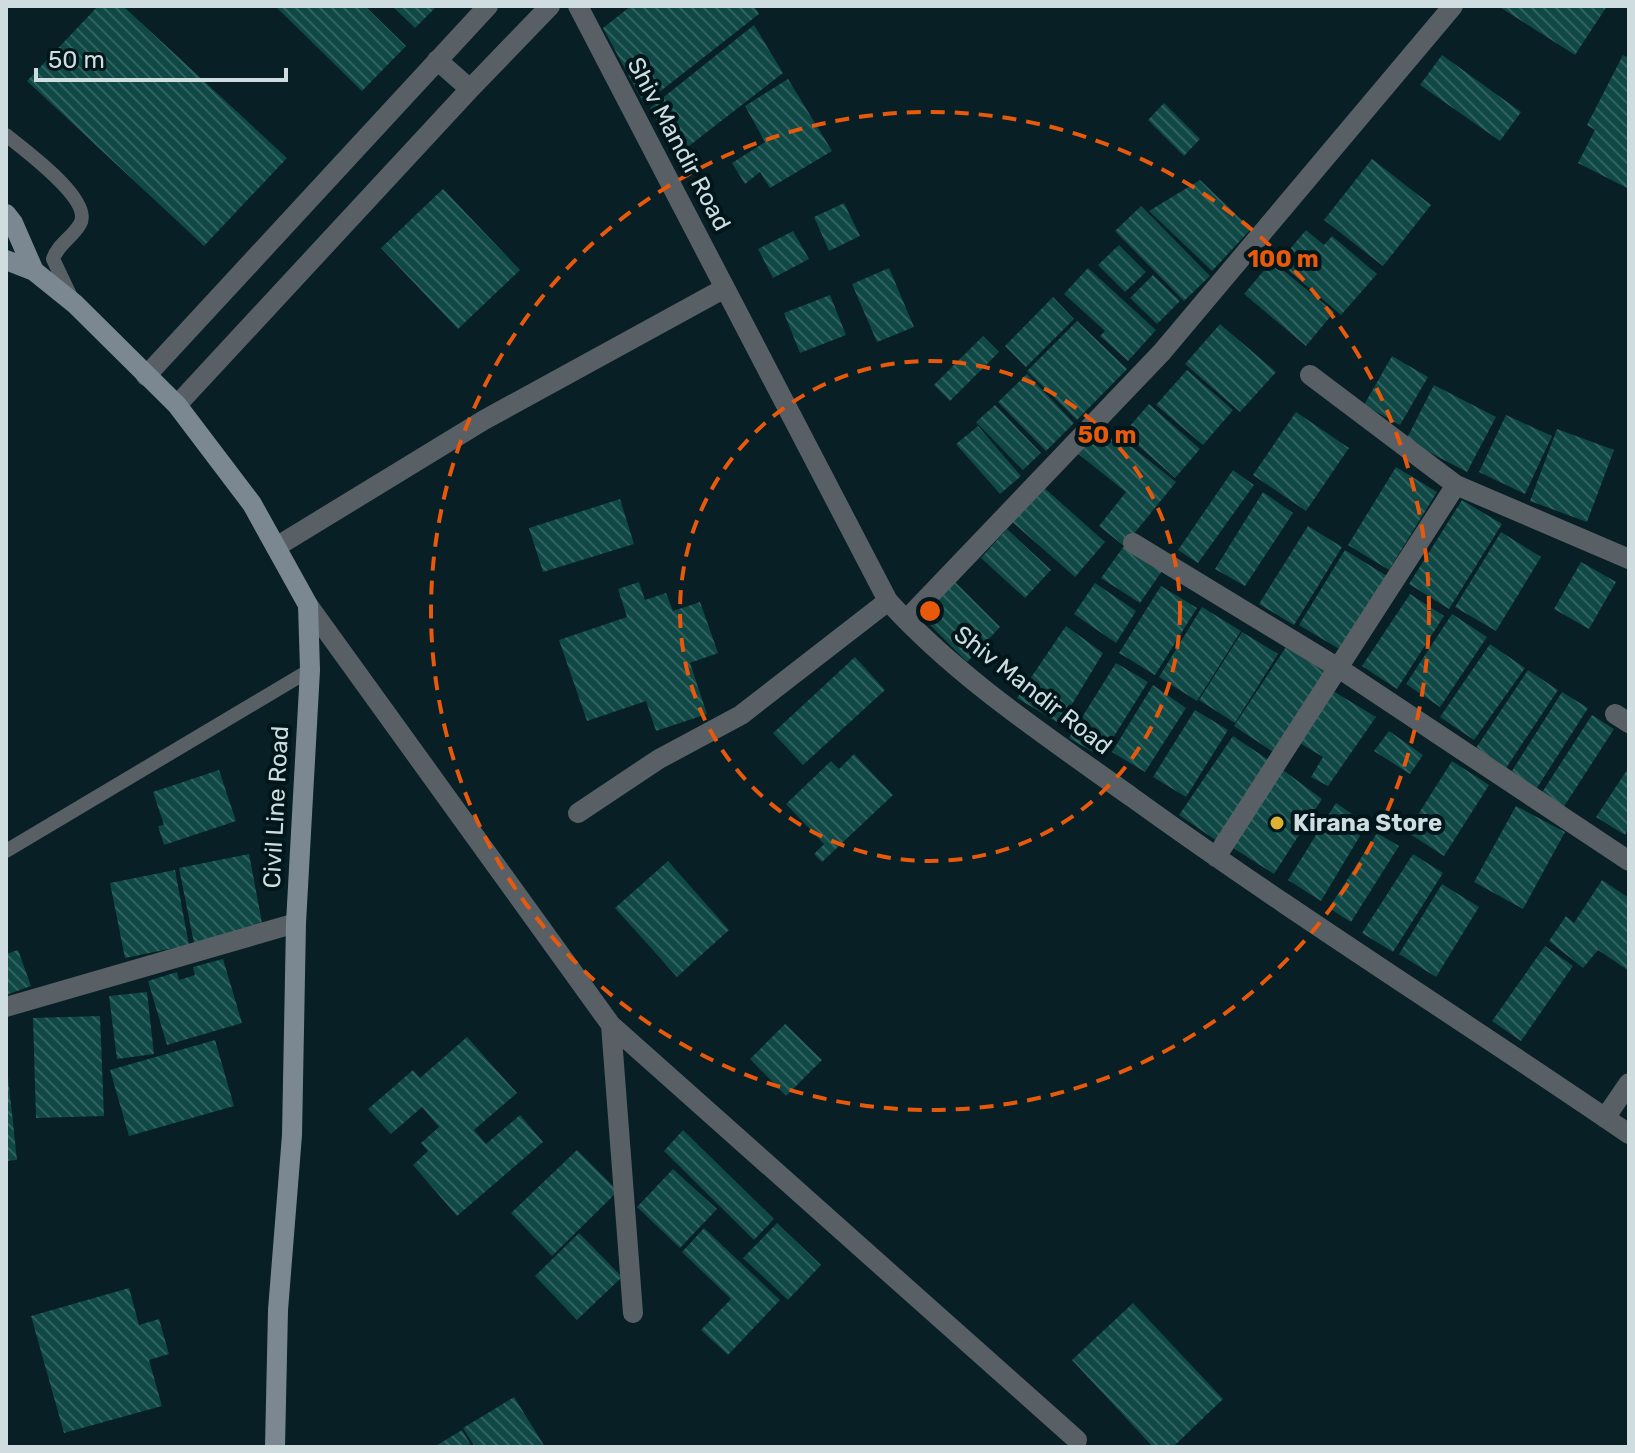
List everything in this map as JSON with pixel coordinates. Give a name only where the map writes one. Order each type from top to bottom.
[{"type":"street","points":[[146,376],[488,6]]},
{"type":"street","points":[[177,405],[550,6]]},
{"type":"street","name":"Shiv Mandir Road","points":[[578,6],[888,601],[995,699],[1216,857],[1629,1134]]},
{"type":"street","points":[[906,620],[1162,352],[1453,6]]},
{"type":"street","points":[[437,60],[470,89]]},
{"type":"street","points":[[6,214],[34,271]]},
{"type":"street","points":[[6,260],[34,271]]},
{"type":"street","name":"Civil Line Road","points":[[34,271],[75,304],[177,405],[252,504],[308,605],[310,670],[296,923],[292,1135],[278,1310],[275,1447]]},
{"type":"street","points":[[276,547],[484,420],[725,288]]},
{"type":"street","points":[[1310,375],[1456,485],[1629,559]]},
{"type":"street","points":[[1216,857],[1456,485]]},
{"type":"street","points":[[1133,543],[1340,669],[1629,861]]},
{"type":"street","points":[[578,813],[659,759],[741,715],[888,601]]},
{"type":"street","points":[[308,605],[611,1025],[1077,1440]]},
{"type":"street","points":[[6,1007],[296,923]]},
{"type":"street","points":[[611,1025],[633,1313]]},
{"type":"street","points":[[1605,1118],[1629,1083]]},
{"type":"lane","points":[[6,135],[58,179],[80,204],[83,214],[80,224],[56,251],[53,259],[75,304]]},
{"type":"lane","points":[[6,851],[310,670]]},
{"type":"building","points":[[98,6],[123,6],[287,158],[204,246],[27,81]]},
{"type":"building","points":[[275,6],[365,6],[406,46],[362,91]]},
{"type":"building","points":[[392,6],[437,6],[415,28]]},
{"type":"building","points":[[631,6],[754,6],[759,14],[644,104],[603,28]]},
{"type":"building","points":[[1498,6],[1607,6],[1575,55]]},
{"type":"building","points":[[754,25],[783,73],[676,156],[650,108]]},
{"type":"building","points":[[1442,55],[1521,112],[1500,141],[1420,85]]},
{"type":"building","points":[[1623,55],[1629,58],[1629,189],[1578,163],[1595,130],[1587,125]]},
{"type":"building","points":[[788,79],[832,151],[770,188],[760,172],[745,184],[732,163],[765,142],[745,106]]},
{"type":"building","points":[[1164,103],[1200,139],[1184,156],[1148,120]]},
{"type":"building","points":[[1372,159],[1431,205],[1383,266],[1324,220]]},
{"type":"building","points":[[1200,180],[1251,229],[1212,271],[1149,211]]},
{"type":"building","points":[[443,189],[520,270],[458,329],[381,248]]},
{"type":"building","points":[[844,203],[860,236],[829,251],[814,217]]},
{"type":"building","points":[[1141,206],[1210,276],[1184,301],[1115,231]]},
{"type":"building","points":[[1306,230],[1324,245],[1332,236],[1377,274],[1341,315],[1279,262]]},
{"type":"building","points":[[793,231],[809,259],[773,278],[758,249]]},
{"type":"building","points":[[1119,245],[1146,272],[1125,292],[1098,265]]},
{"type":"building","points":[[1272,261],[1334,312],[1306,346],[1244,294]]},
{"type":"building","points":[[889,268],[914,327],[877,342],[852,284]]},
{"type":"building","points":[[1088,268],[1156,330],[1128,361],[1100,336],[1105,331],[1064,294]]},
{"type":"building","points":[[1153,275],[1180,301],[1157,324],[1130,298]]},
{"type":"building","points":[[830,295],[846,335],[800,353],[784,313]]},
{"type":"building","points":[[1053,297],[1074,319],[1026,367],[1005,346]]},
{"type":"building","points":[[1077,321],[1127,369],[1077,420],[1027,371]]},
{"type":"building","points":[[1220,324],[1276,372],[1240,412],[1185,364]]},
{"type":"building","points":[[983,336],[999,352],[950,401],[934,385]]},
{"type":"building","points":[[1392,356],[1428,377],[1400,425],[1364,405]]},
{"type":"building","points":[[1187,370],[1233,410],[1203,445],[1156,405]]},
{"type":"building","points":[[1027,374],[1074,423],[1046,451],[998,402]]},
{"type":"building","points":[[1434,385],[1496,417],[1467,472],[1406,440]]},
{"type":"building","points":[[1149,404],[1200,449],[1175,478],[1124,433]]},
{"type":"building","points":[[995,405],[1041,453],[1023,470],[976,422]]},
{"type":"building","points":[[1296,412],[1349,448],[1306,511],[1253,475]]},
{"type":"building","points":[[1506,415],[1552,436],[1525,494],[1479,472]]},
{"type":"building","points":[[1102,423],[1176,482],[1124,546],[1099,526],[1126,492],[1077,453]]},
{"type":"building","points":[[978,426],[1021,476],[1000,494],[956,444]]},
{"type":"building","points":[[1557,429],[1614,450],[1587,522],[1530,501]]},
{"type":"building","points":[[1396,467],[1437,492],[1389,570],[1348,545]]},
{"type":"building","points":[[1233,470],[1254,485],[1198,563],[1178,550]]},
{"type":"building","points":[[1041,485],[1105,542],[1075,577],[1010,520]]},
{"type":"building","points":[[1263,492],[1293,513],[1245,586],[1215,569]]},
{"type":"building","points":[[620,499],[634,544],[543,572],[529,528]]},
{"type":"building","points":[[1462,500],[1502,524],[1449,609],[1409,584]]},
{"type":"building","points":[[1308,526],[1342,547],[1294,625],[1259,604]]},
{"type":"building","points":[[1007,529],[1051,570],[1025,598],[981,558]]},
{"type":"building","points":[[1501,532],[1541,557],[1496,631],[1455,607]]},
{"type":"building","points":[[1124,546],[1162,571],[1140,603],[1101,578]]},
{"type":"building","points":[[1345,550],[1387,576],[1341,650],[1299,625]]},
{"type":"building","points":[[1581,562],[1616,582],[1589,629],[1554,609]]},
{"type":"building","points":[[952,579],[1000,627],[967,662],[920,615]]},
{"type":"building","points":[[639,582],[645,600],[666,593],[673,611],[700,602],[718,653],[690,663],[707,714],[656,731],[646,701],[587,721],[559,640],[627,617],[618,589]]},
{"type":"building","points":[[1095,583],[1136,611],[1116,643],[1074,614]]},
{"type":"building","points":[[1161,586],[1197,608],[1155,675],[1119,653]]},
{"type":"building","points":[[1410,594],[1444,616],[1397,689],[1362,666]]},
{"type":"building","points":[[1202,607],[1241,631],[1197,701],[1159,677]]},
{"type":"building","points":[[1452,614],[1487,637],[1440,707],[1406,684]]},
{"type":"building","points":[[1066,626],[1103,653],[1060,724],[1017,698]]},
{"type":"building","points":[[1242,632],[1278,654],[1235,723],[1199,700]]},
{"type":"building","points":[[1490,644],[1525,668],[1474,740],[1440,717]]},
{"type":"building","points":[[1286,647],[1325,672],[1273,752],[1234,726]]},
{"type":"building","points":[[855,657],[885,690],[803,765],[773,733]]},
{"type":"building","points":[[1116,663],[1148,682],[1101,757],[1069,738]]},
{"type":"building","points":[[1528,670],[1558,690],[1504,771],[1474,751]]},
{"type":"building","points":[[1153,685],[1186,708],[1145,772],[1112,752]]},
{"type":"building","points":[[1333,691],[1376,717],[1328,786],[1311,777],[1323,757],[1300,743]]},
{"type":"building","points":[[1562,692],[1588,708],[1535,791],[1510,774]]},
{"type":"building","points":[[1195,710],[1228,730],[1186,797],[1153,777]]},
{"type":"building","points":[[1592,715],[1614,729],[1563,808],[1541,794]]},
{"type":"building","points":[[1389,731],[1423,755],[1410,774],[1374,751]]},
{"type":"building","points":[[1233,736],[1270,761],[1217,841],[1179,815]]},
{"type":"building","points":[[854,754],[893,795],[822,862],[814,854],[824,844],[786,804],[831,761],[839,769]]},
{"type":"building","points":[[1452,761],[1489,785],[1444,856],[1407,832]]},
{"type":"building","points":[[1629,767],[1629,828],[1625,835],[1596,817]]},
{"type":"building","points":[[219,770],[236,821],[164,845],[158,826],[164,825],[153,792]]},
{"type":"building","name":"Kirana Store","points":[[1283,770],[1322,799],[1274,874],[1230,846]]},
{"type":"building","points":[[1336,803],[1367,824],[1321,901],[1288,880]]},
{"type":"building","points":[[1516,806],[1565,832],[1523,909],[1474,882]]},
{"type":"building","points":[[1377,833],[1399,846],[1351,922],[1329,908]]},
{"type":"building","points":[[249,854],[263,928],[194,943],[179,868]]},
{"type":"building","points":[[1413,854],[1443,873],[1393,952],[1362,933]]},
{"type":"building","points":[[668,861],[729,930],[677,977],[615,908]]},
{"type":"building","points":[[175,870],[189,945],[125,958],[110,883]]},
{"type":"building","points":[[1602,880],[1629,898],[1629,971],[1598,950],[1583,968],[1549,941],[1566,916],[1574,923]]},
{"type":"building","points":[[1442,884],[1479,907],[1436,977],[1399,954]]},
{"type":"building","points":[[1545,946],[1573,966],[1521,1041],[1492,1021]]},
{"type":"building","points":[[18,950],[31,986],[6,995],[6,954]]},
{"type":"building","points":[[223,959],[242,1023],[167,1045],[148,981],[177,972],[179,980],[195,975],[193,967]]},
{"type":"building","points":[[147,992],[154,1054],[117,1059],[109,996]]},
{"type":"building","points":[[100,1016],[104,1116],[36,1118],[33,1018]]},
{"type":"building","points":[[785,1024],[822,1060],[786,1096],[750,1059]]},
{"type":"building","points":[[467,1037],[517,1093],[474,1130],[486,1144],[520,1115],[543,1142],[457,1216],[413,1165],[428,1151],[421,1143],[439,1127],[422,1107],[391,1134],[368,1109],[413,1070],[420,1078]]},
{"type":"building","points":[[215,1040],[234,1106],[129,1136],[110,1070]]},
{"type":"building","points":[[6,1077],[17,1160],[6,1161]]},
{"type":"building","points":[[683,1130],[774,1219],[754,1240],[664,1151]]},
{"type":"building","points":[[577,1150],[618,1191],[552,1256],[511,1213]]},
{"type":"building","points":[[673,1169],[717,1209],[680,1248],[637,1207]]},
{"type":"building","points":[[777,1223],[821,1265],[788,1300],[743,1258]]},
{"type":"building","points":[[704,1228],[780,1300],[728,1355],[701,1330],[731,1299],[682,1252]]},
{"type":"building","points":[[579,1233],[622,1277],[577,1320],[535,1276]]},
{"type":"building","points":[[129,1288],[139,1325],[159,1319],[169,1354],[149,1360],[162,1406],[64,1433],[31,1316]]},
{"type":"building","points":[[1133,1303],[1223,1399],[1173,1447],[1153,1447],[1072,1360]]},
{"type":"building","points":[[514,1397],[545,1447],[475,1447],[463,1428]]},
{"type":"building","points":[[462,1430],[472,1447],[434,1447]]},
{"type":"place","name":"Kirana Store","points":[[1277,823]]}]
